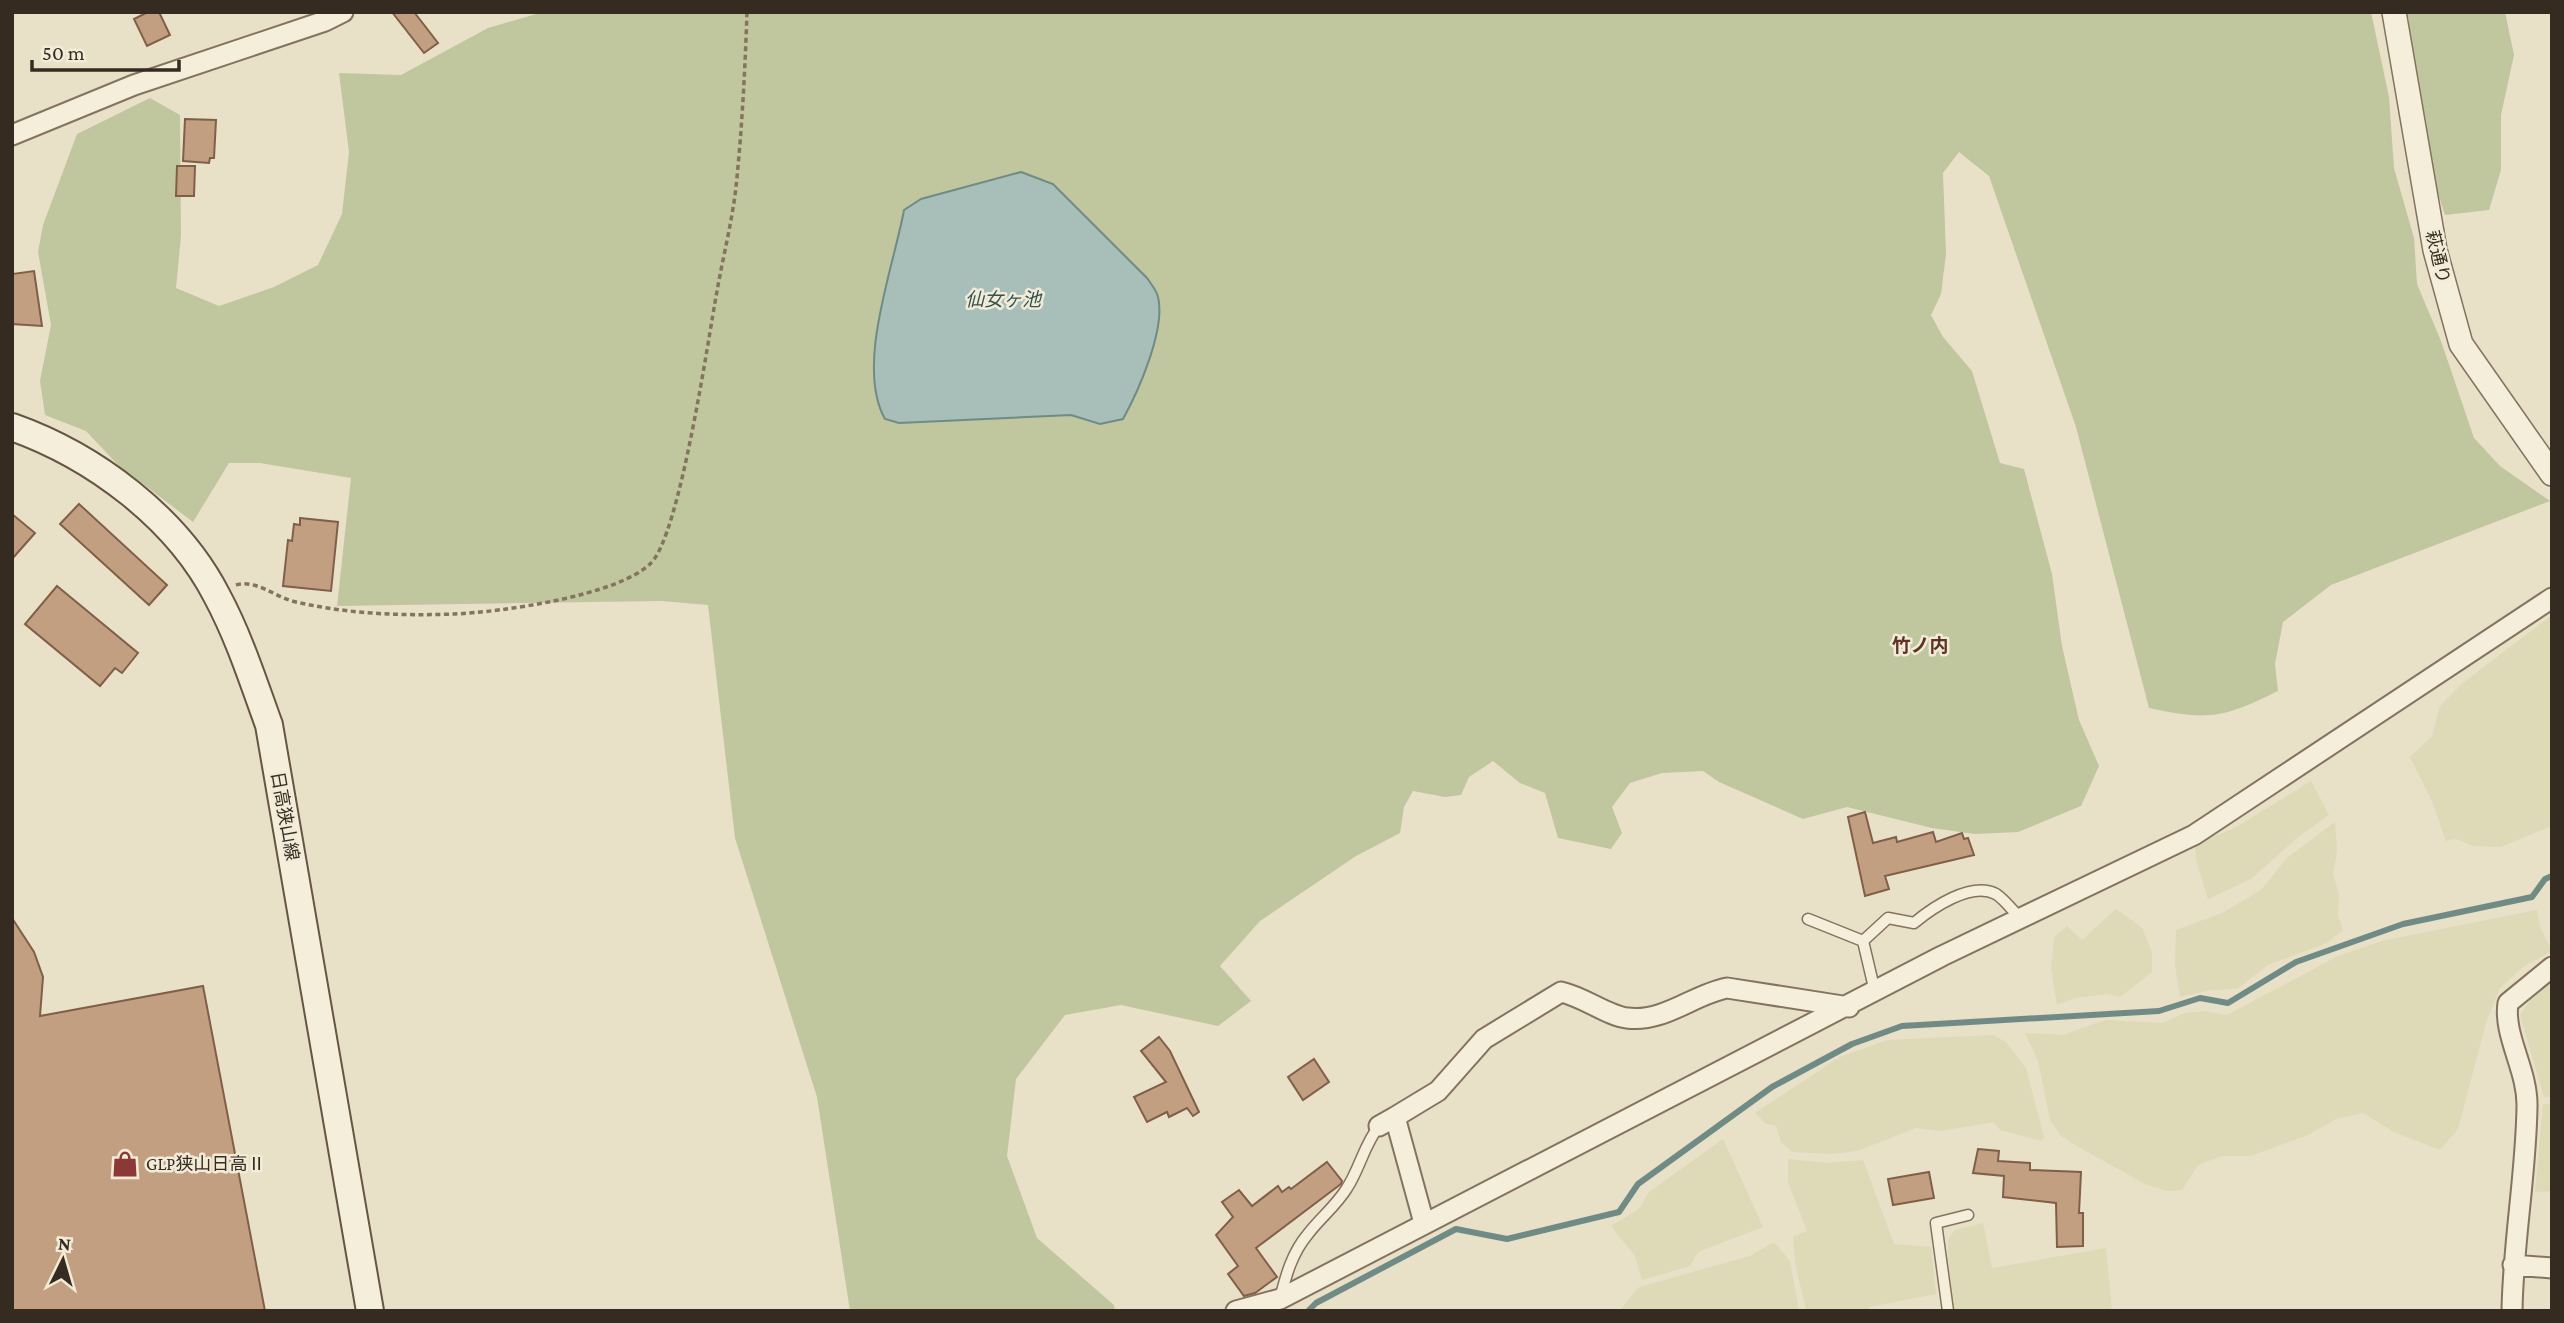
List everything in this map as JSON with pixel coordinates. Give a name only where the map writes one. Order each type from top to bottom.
[{"type":"main road","name":"日高狭山線","points":[[12,427],[76,456],[124,489],[172,532],[217,595],[240,645],[269,725],[370,1311]]},
{"type":"street","points":[[12,135],[134,85],[325,21],[342,12]]},
{"type":"street","name":"萩通り","points":[[2394,12],[2435,250],[2460,344],[2552,474]]},
{"type":"street","points":[[1236,1311],[1280,1299],[2020,918],[2194,835],[2552,598]]},
{"type":"street","points":[[2512,1311],[2512,1265],[2527,1107],[2524,1072],[2505,1019],[2508,1003],[2552,967]]},
{"type":"street","points":[[1424,1223],[1387,1122],[1438,1091],[1484,1038],[1560,992],[1578,996],[1626,1018],[1681,1007],[1714,990],[1727,988],[1849,1007]]},
{"type":"street","points":[[2512,1265],[2552,1268]]},
{"type":"lane","points":[[1863,940],[1888,918],[1914,923],[1939,902],[1980,890],[1996,894],[2020,918]]},
{"type":"lane","points":[[1808,919],[1863,940]]},
{"type":"lane","points":[[1863,940],[1875,992]]},
{"type":"lane","points":[[1280,1299],[1294,1255],[1307,1235],[1339,1201],[1359,1165],[1366,1143],[1387,1122]]},
{"type":"lane","points":[[1948,1311],[1936,1223],[1968,1215]]},
{"type":"path","points":[[217,595],[240,584],[253,584],[283,599],[351,614],[392,617],[470,613],[595,592],[631,578],[653,562],[667,535],[690,438],[735,191],[747,12]]},
{"type":"shaded area","points":[[2552,615],[2552,826],[2501,847],[2473,846],[2456,839],[2446,841],[2431,799],[2410,757],[2432,736],[2440,706],[2463,683]]},
{"type":"shaded area","points":[[2311,781],[2329,815],[2297,838],[2251,879],[2208,899],[2196,860],[2195,844],[2233,829]]},
{"type":"shaded area","points":[[2335,822],[2337,851],[2333,875],[2339,893],[2338,916],[2343,930],[2327,943],[2268,965],[2237,989],[2211,990],[2180,997],[2175,965],[2176,930],[2222,913],[2261,890],[2287,858]]},
{"type":"shaded area","points":[[2116,909],[2142,928],[2152,952],[2152,972],[2120,997],[2107,994],[2075,998],[2057,1005],[2051,969],[2054,937],[2067,926],[2082,940]]},
{"type":"shaded area","points":[[2537,910],[2540,927],[2552,951],[2523,967],[2500,988],[2486,1023],[2458,1129],[2440,1150],[2394,1132],[2363,1113],[2336,1119],[2308,1135],[2251,1156],[2222,1156],[2198,1165],[2182,1190],[2167,1191],[2145,1184],[2082,1149],[2061,1136],[2050,1120],[2038,1061],[2025,1033],[2063,1035],[2105,1020],[2162,1023],[2185,1013],[2205,1011],[2227,1015],[2338,956],[2382,941]]},
{"type":"shaded area","points":[[2552,979],[2552,1097],[2544,1097],[2520,1015],[2532,997]]},
{"type":"shaded area","points":[[1993,1035],[2006,1042],[2026,1068],[2044,1137],[2041,1141],[2000,1130],[1994,1122],[1940,1131],[1916,1128],[1857,1151],[1832,1154],[1792,1152],[1781,1142],[1776,1126],[1765,1123],[1755,1113],[1840,1057],[1887,1040]]},
{"type":"shaded area","points":[[2543,1104],[2552,1104],[2552,1191],[2535,1192]]},
{"type":"shaded area","points":[[1723,1139],[1763,1227],[1698,1252],[1690,1266],[1642,1280],[1635,1256],[1611,1226],[1639,1209],[1649,1192]]},
{"type":"shaded area","points":[[1788,1159],[1827,1163],[1863,1160],[1894,1244],[1931,1247],[1936,1294],[1869,1307],[1870,1311],[1806,1311],[1795,1262],[1793,1237],[1807,1231],[1788,1182]]},
{"type":"shaded area","points":[[1983,1223],[1992,1268],[2106,1248],[2112,1311],[1955,1311],[1948,1239],[1955,1230]]},
{"type":"shaded area","points":[[1774,1242],[1790,1261],[1799,1311],[1619,1311],[1639,1287],[1750,1256]]},
{"type":"green space","points":[[543,12],[2371,12],[2389,97],[2394,168],[2414,238],[2417,284],[2441,341],[2474,438],[2500,466],[2550,501],[2331,585],[2283,622],[2275,664],[2278,691],[2243,707],[2215,714],[2187,715],[2149,708],[2076,427],[1989,176],[1959,152],[1943,173],[1946,254],[1941,294],[1931,315],[1943,337],[1972,371],[2000,463],[2024,469],[2052,574],[2062,646],[2079,720],[2099,766],[2081,806],[2018,832],[1975,834],[1932,828],[1847,807],[1803,819],[1719,782],[1703,771],[1662,773],[1630,783],[1612,807],[1622,833],[1611,849],[1558,838],[1545,793],[1520,783],[1493,761],[1469,777],[1461,795],[1445,797],[1413,791],[1404,807],[1400,833],[1356,856],[1260,921],[1220,966],[1251,1001],[1218,1026],[1121,1005],[1065,1015],[1016,1079],[1007,1156],[1037,1238],[1114,1305],[1115,1311],[850,1311],[817,1097],[735,838],[708,605],[661,601],[337,606],[351,478],[260,463],[229,463],[193,522],[118,465],[86,431],[45,415],[40,381],[51,325],[38,252],[43,225],[77,134],[150,98],[180,115],[181,236],[176,288],[219,306],[274,287],[318,265],[342,214],[349,152],[339,73],[401,75],[488,28]],"holes":[[[1053,184],[1147,278],[1158,297],[1158,326],[1143,377],[1123,419],[1100,424],[1071,415],[899,423],[885,419],[904,210]]]},
{"type":"green space","points":[[2405,12],[2505,12],[2514,55],[2501,115],[2501,170],[2489,210],[2445,215],[2431,172],[2426,120],[2406,45],[2409,19]]},
{"type":"water","name":"仙女ヶ池","points":[[1021,172],[1053,184],[1147,278],[1157,295],[1158,326],[1154,343],[1143,377],[1123,419],[1100,424],[1071,415],[899,423],[885,419],[877,397],[875,344],[904,210],[921,199]]},
{"type":"building","points":[[148,12],[159,12],[170,35],[147,46],[134,19]]},
{"type":"building","points":[[392,12],[414,12],[438,43],[424,53]]},
{"type":"building","points":[[185,119],[216,120],[214,158],[210,158],[209,163],[183,161]]},
{"type":"building","points":[[177,166],[195,166],[194,196],[176,196]]},
{"type":"building","points":[[34,271],[42,326],[12,324],[12,274]]},
{"type":"building","points":[[79,504],[167,585],[149,605],[60,524]]},
{"type":"building","points":[[12,514],[35,533],[12,559]]},
{"type":"building","points":[[300,518],[338,522],[331,591],[283,586],[288,540],[292,541],[294,524],[300,525]]},
{"type":"building","points":[[57,586],[138,653],[122,673],[115,668],[100,686],[25,624]]},
{"type":"building","points":[[1865,812],[1873,843],[1896,837],[1897,842],[1933,832],[1936,842],[1962,833],[1964,839],[1968,838],[1974,855],[1885,876],[1889,889],[1865,896],[1848,817]]},
{"type":"building","name":"GLP狭山日高Ⅱ","points":[[12,918],[34,952],[43,977],[40,1016],[203,986],[265,1311],[12,1311]]},
{"type":"building","points":[[1159,1037],[1170,1051],[1199,1112],[1193,1116],[1187,1108],[1169,1117],[1167,1112],[1147,1122],[1134,1097],[1166,1082],[1141,1051]]},
{"type":"building","points":[[1314,1059],[1329,1082],[1303,1100],[1288,1077]]},
{"type":"building","points":[[1978,1149],[1999,1151],[1998,1161],[2030,1163],[2030,1170],[2081,1172],[2079,1213],[2083,1213],[2083,1246],[2057,1247],[2056,1203],[2003,1197],[2004,1176],[1973,1173]]},
{"type":"building","points":[[1327,1162],[1342,1181],[1341,1184],[1256,1248],[1277,1277],[1255,1293],[1244,1296],[1228,1274],[1238,1266],[1216,1235],[1233,1217],[1222,1202],[1239,1190],[1252,1206],[1278,1186],[1282,1192],[1289,1187],[1291,1189]]},
{"type":"building","points":[[1929,1172],[1934,1198],[1893,1205],[1888,1179]]},
{"type":"waterway","points":[[1308,1311],[1316,1303],[1456,1229],[1507,1239],[1619,1212],[1638,1184],[1772,1087],[1852,1044],[1902,1026],[2159,1011],[2200,998],[2228,1003],[2296,962],[2403,924],[2532,897],[2545,879],[2552,876]]},
{"type":"place","name":"GLP狭山日高Ⅱ","points":[[125,1164]]},
{"type":"district","name":"竹ノ内","points":[[1920,645]]}]
